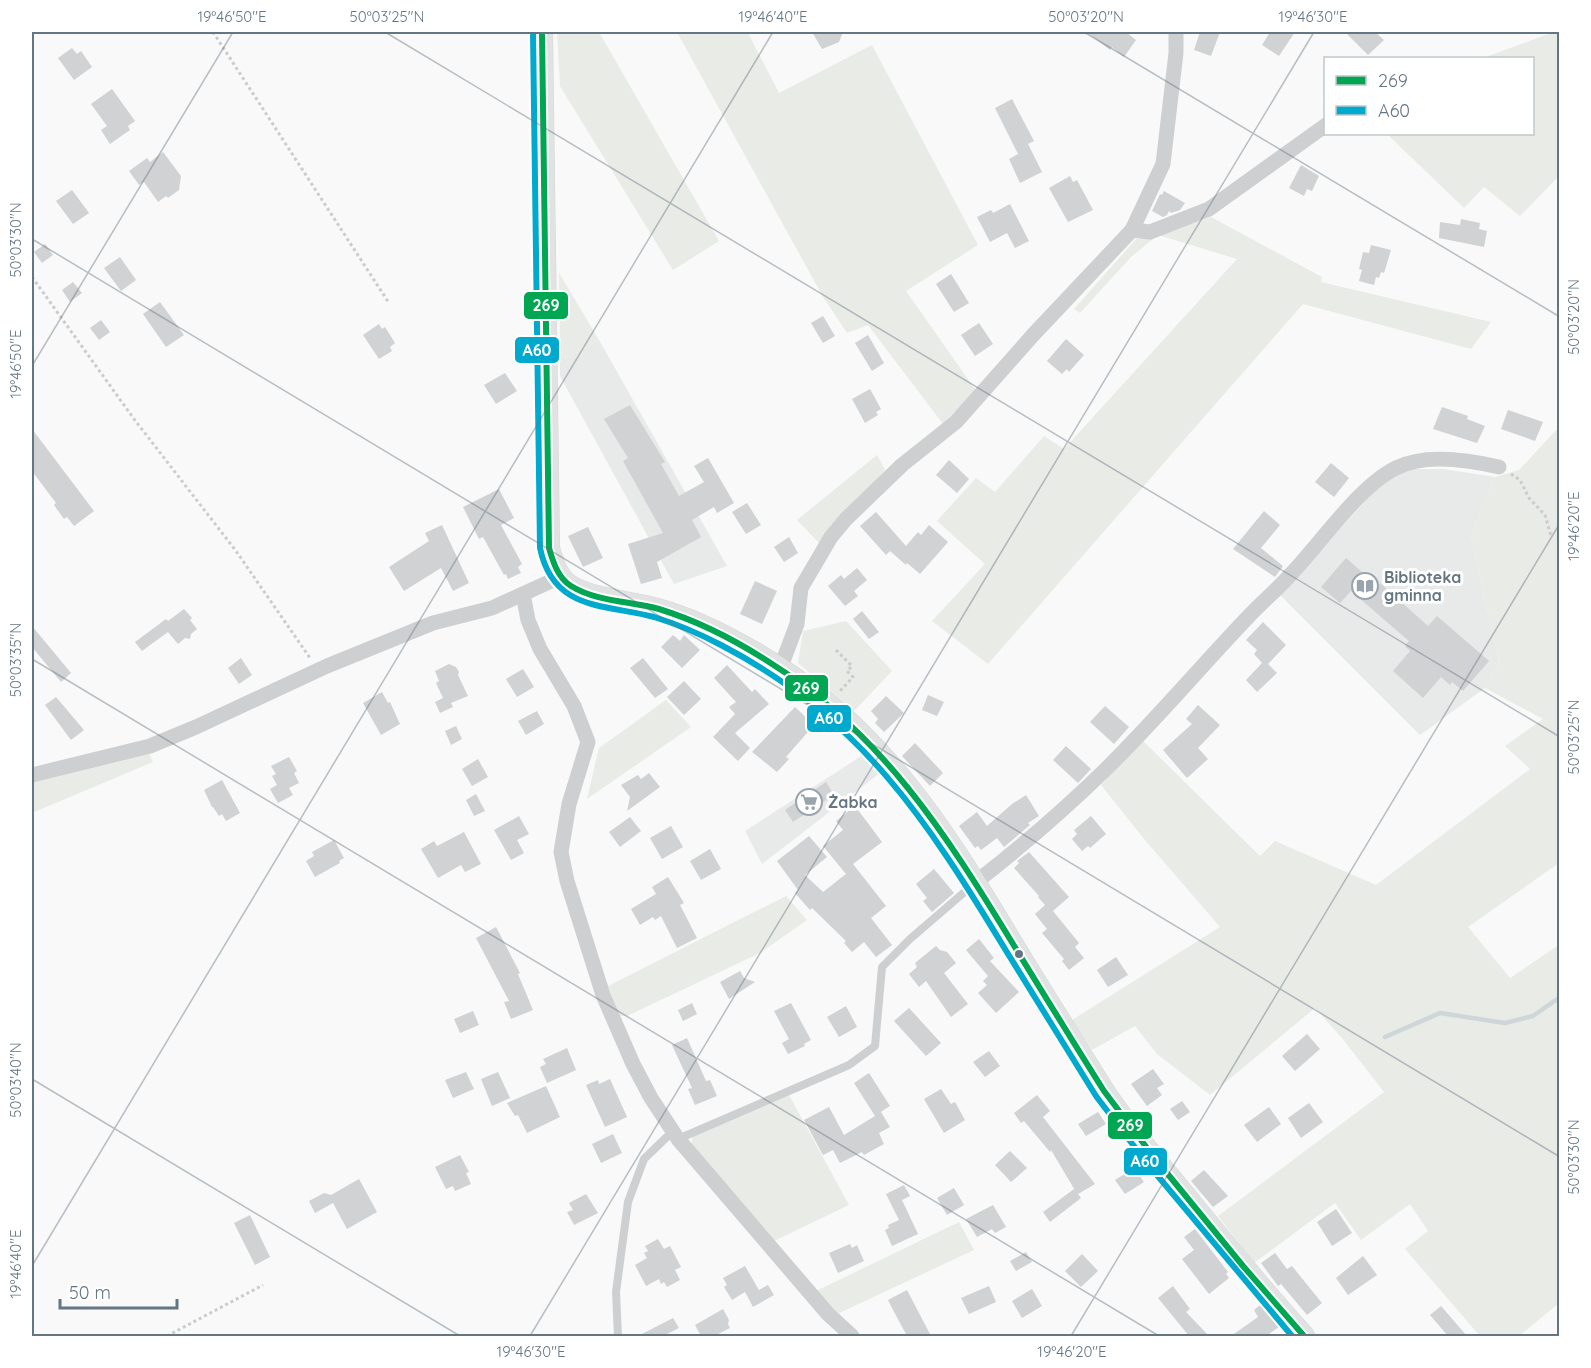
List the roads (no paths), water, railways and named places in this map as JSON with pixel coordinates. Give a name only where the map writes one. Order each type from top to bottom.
[{"type":"street","points":[[542,32],[549,548],[560,577],[577,589],[659,609],[723,636],[780,669],[831,706],[887,762],[938,827],[976,882],[1063,1026],[1125,1121],[1250,1276],[1304,1336]]},
{"type":"street","points":[[780,669],[797,624],[801,588],[831,537],[846,519],[902,465],[956,422],[1033,335],[1132,230],[1163,164],[1176,53],[1176,32]]},
{"type":"street","points":[[1132,230],[1150,232],[1209,209],[1324,126]]},
{"type":"street","points":[[976,882],[1025,844],[1107,768],[1373,484],[1397,467],[1435,458],[1499,467]]},
{"type":"street","points":[[32,775],[150,746],[318,670],[433,623],[492,608],[560,577]]},
{"type":"street","points":[[523,594],[528,620],[536,639],[574,706],[588,742],[569,804],[561,852],[567,881],[603,995],[633,1064],[651,1098],[676,1135],[828,1314],[852,1336]]},
{"type":"lane","points":[[618,1336],[616,1292],[628,1202],[644,1159],[676,1135],[849,1065],[875,1046],[882,967],[910,939],[976,882]]},
{"type":"waterway","points":[[1385,1037],[1440,1013],[1505,1023],[1533,1016],[1560,997]]},
{"type":"place","name":"Biblioteka gminna","points":[[1365,586]]},
{"type":"place","name":"Żabka","points":[[809,802]]}]
